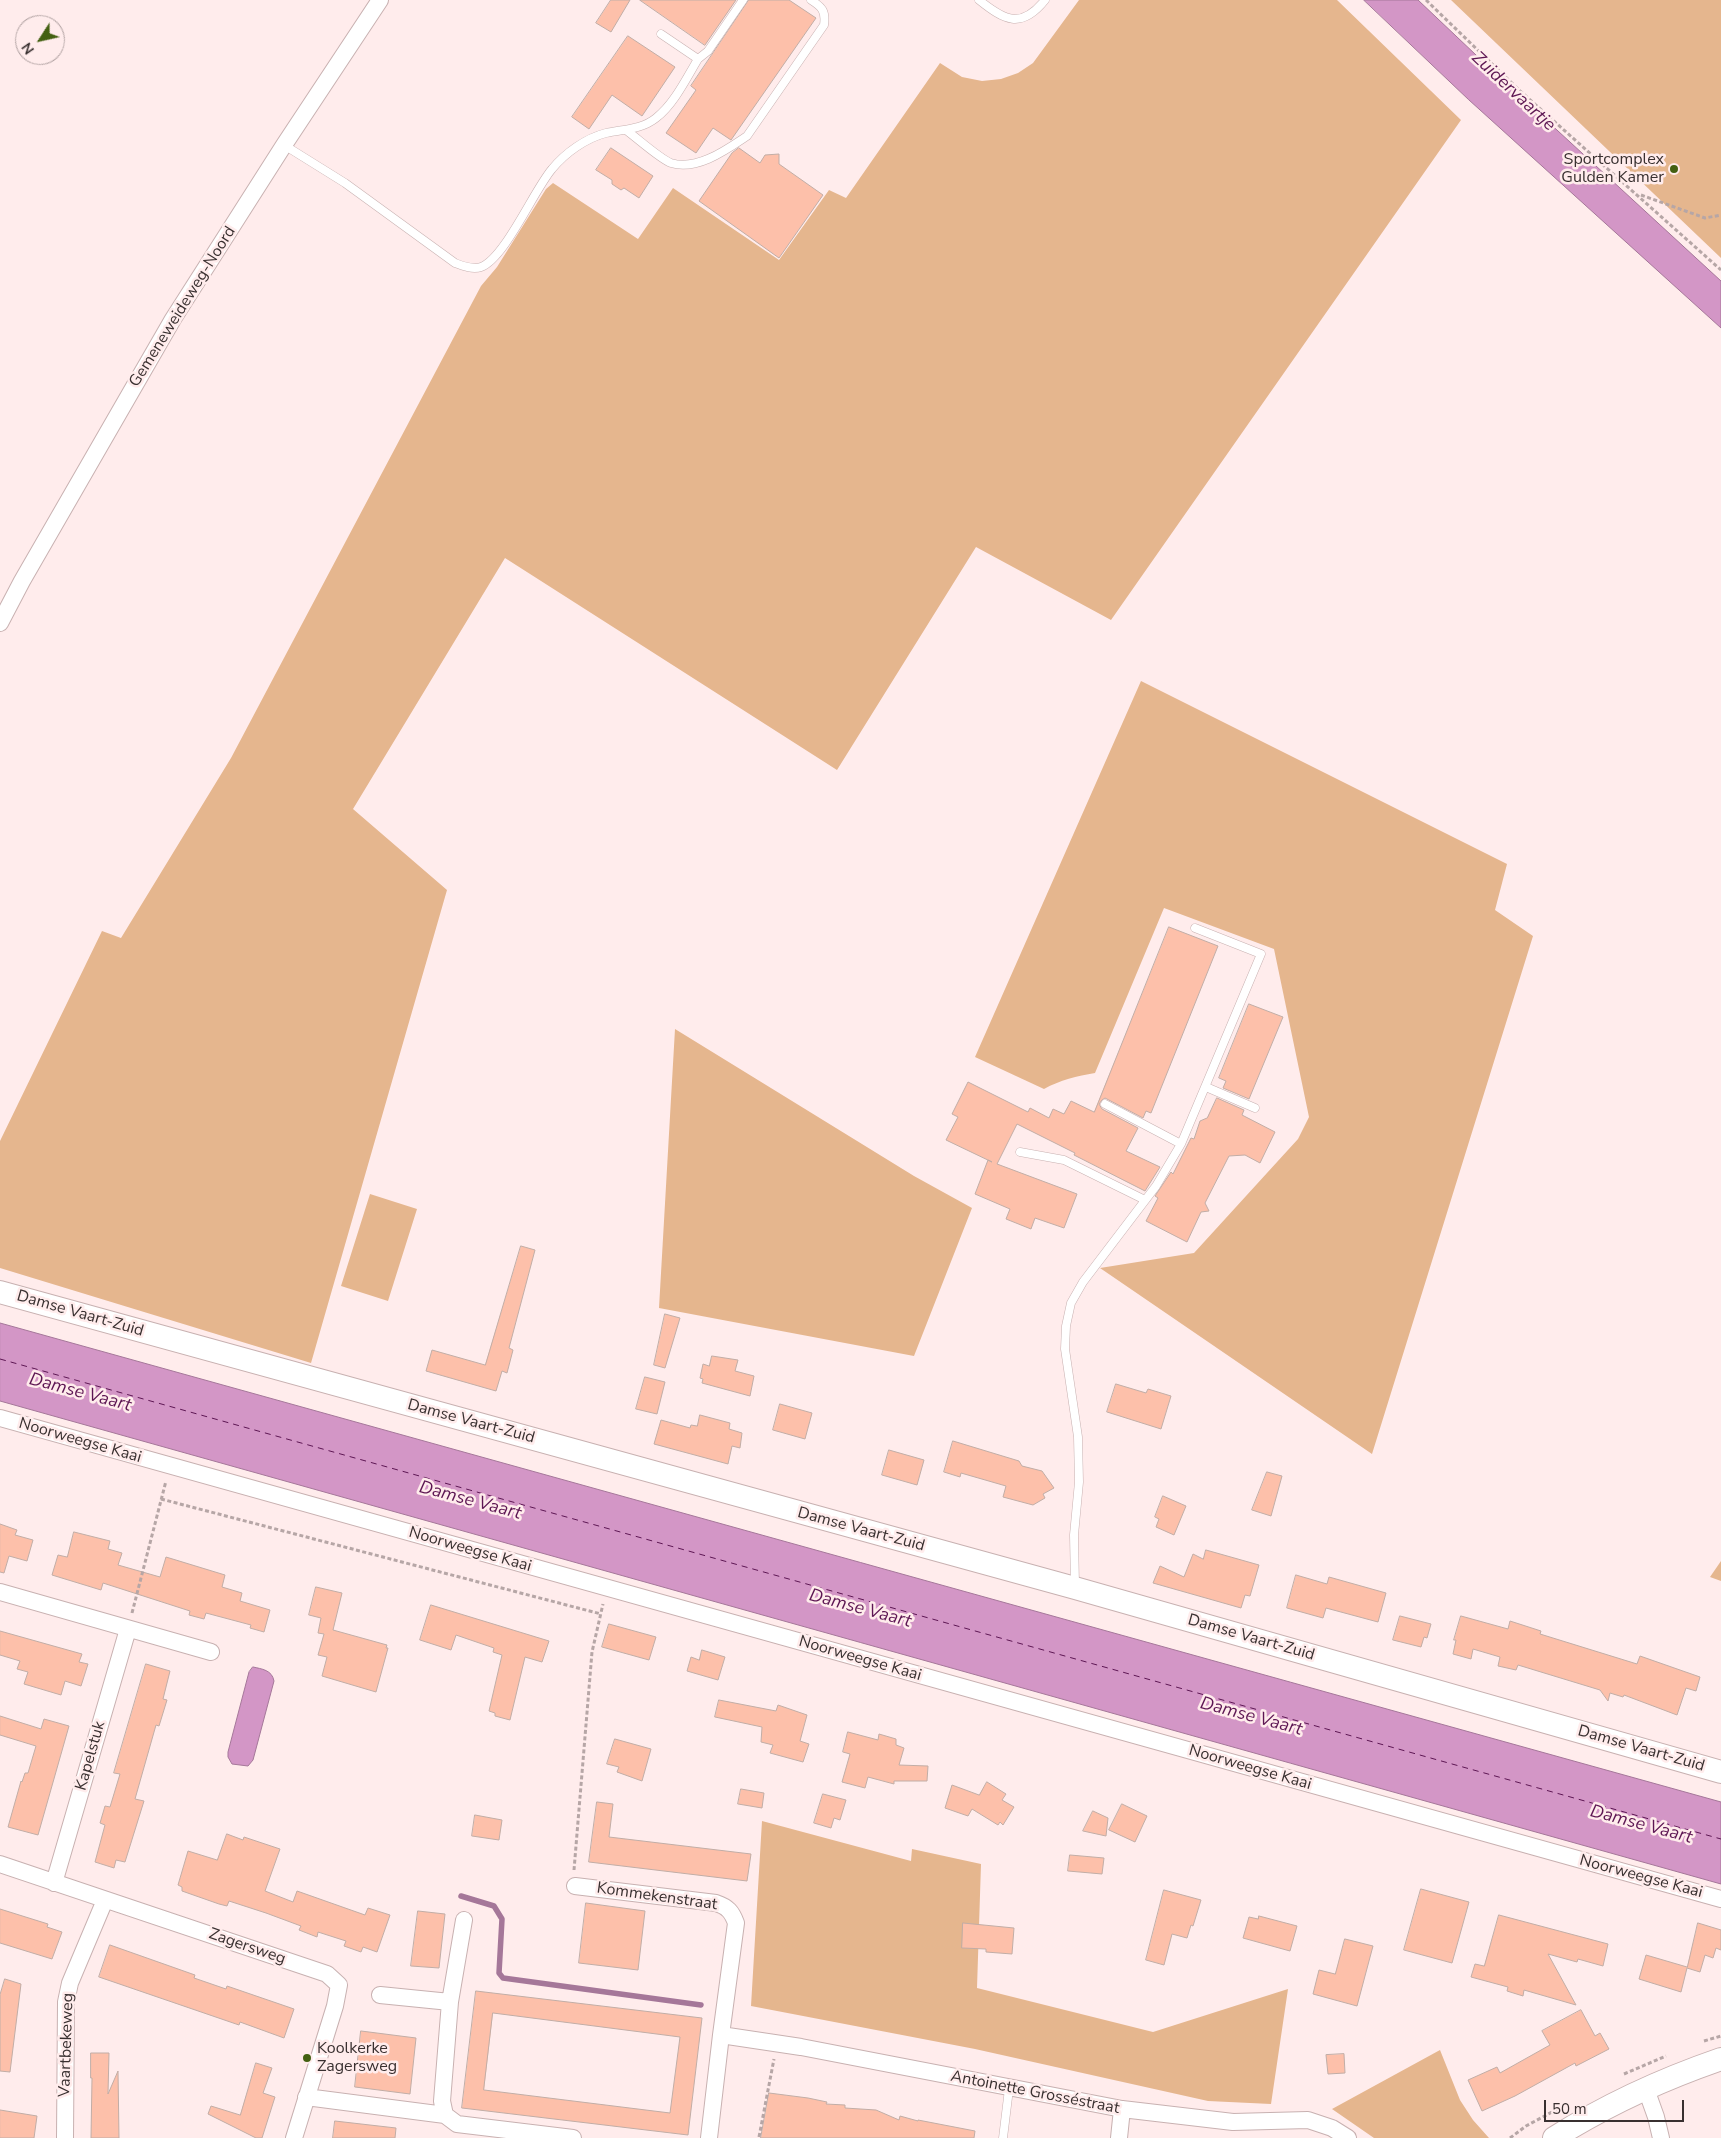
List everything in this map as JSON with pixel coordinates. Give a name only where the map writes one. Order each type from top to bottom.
[{"type":"street","name":"Gemeneweideweg-Noord","points":[[0,623],[22,581],[173,319],[284,144],[380,0]]},
{"type":"street","name":"Damse Vaart-Zuid","points":[[0,1292],[1075,1588],[1721,1772]]},
{"type":"street","name":"Noorweegse Kaai","points":[[0,1418],[1721,1899]]},
{"type":"street","points":[[0,1592],[211,1652]]},
{"type":"street","name":"Kapelstuk","points":[[54,1883],[128,1628]]},
{"type":"street","name":"Zagersweg","points":[[0,1864],[327,1974],[339,1984],[335,2006],[294,2138]]},
{"type":"street","name":"Kommekenstraat","points":[[575,1886],[716,1903],[726,1906],[732,1913],[736,1923],[721,2035]]},
{"type":"street","name":"Vaartbekeweg","points":[[65,2138],[66,2002],[70,1983],[105,1900]]},
{"type":"street","points":[[445,2115],[442,2101],[450,2002],[464,1920]]},
{"type":"street","points":[[380,1995],[450,2002]]},
{"type":"street","points":[[709,2138],[721,2035]]},
{"type":"street","name":"Antoinette Grosséstraat","points":[[721,2035],[801,2047],[1009,2089],[1122,2109],[1233,2122],[1308,2120],[1332,2128],[1348,2138]]},
{"type":"street","points":[[1554,2138],[1618,2102],[1721,2059]]},
{"type":"street","points":[[1646,2089],[1661,2138]]},
{"type":"street","points":[[306,2098],[445,2115],[457,2124],[573,2138]]},
{"type":"street","points":[[1120,2138],[1122,2109]]},
{"type":"lane","points":[[284,144],[345,183],[455,263],[469,268],[481,267],[492,260],[503,247],[540,185],[566,156],[592,138],[606,133],[642,126],[656,118],[668,106],[698,59],[708,51],[743,0]]},
{"type":"lane","points":[[626,130],[670,163],[684,165],[698,163],[731,147],[747,136],[824,24],[826,15],[822,7],[811,0]]},
{"type":"lane","points":[[979,0],[999,16],[1013,20],[1027,16],[1045,0]]},
{"type":"lane","points":[[661,34],[698,59]]},
{"type":"lane","points":[[1075,1588],[1074,1535],[1079,1482],[1078,1437],[1065,1349],[1066,1326],[1071,1303],[1083,1282],[1145,1200],[1181,1144],[1261,954],[1195,928]]},
{"type":"lane","points":[[1206,1087],[1254,1108]]},
{"type":"lane","points":[[1105,1104],[1181,1144]]},
{"type":"lane","points":[[1020,1152],[1064,1160],[1145,1200]]},
{"type":"lane","points":[[1003,2138],[1009,2089]]},
{"type":"path","points":[[1426,0],[1519,90],[1638,194],[1721,270]]},
{"type":"path","points":[[1638,194],[1705,218],[1721,215]]},
{"type":"path","points":[[128,1628],[161,1499],[601,1614],[592,1652],[573,1862],[575,1886]]},
{"type":"path","points":[[759,2137],[774,2059],[782,2061]]},
{"type":"shaded area","points":[[1079,0],[1337,0],[1461,120],[1111,620],[976,547],[837,770],[505,558],[353,809],[447,890],[311,1363],[0,1268],[0,1141],[102,931],[121,938],[231,758],[481,286],[497,267],[546,189],[553,183],[638,239],[673,188],[779,260],[829,190],[846,198],[940,63],[962,77],[982,81],[1001,79],[1018,73],[1033,63]]},
{"type":"shaded area","name":"Sportcomplex Gulden Kamer","points":[[1451,0],[1721,0],[1721,258]]},
{"type":"shaded area","points":[[1141,681],[1507,864],[1495,910],[1533,936],[1372,1454],[1100,1268],[1194,1253],[1298,1139],[1309,1117],[1274,949],[1164,908],[1095,1073],[1056,1083],[1044,1089],[975,1057]]},
{"type":"shaded area","points":[[675,1029],[914,1176],[972,1208],[914,1356],[659,1308]]},
{"type":"shaded area","points":[[370,1194],[417,1209],[388,1301],[341,1286]]},
{"type":"shaded area","points":[[1721,1561],[1721,1581],[1710,1577]]},
{"type":"shaded area","points":[[762,1821],[911,1861],[912,1849],[981,1864],[977,1988],[1153,2032],[1288,1989],[1271,2104],[1208,2101],[975,2049],[751,2006]]},
{"type":"shaded area","points":[[1440,2050],[1460,2100],[1473,2120],[1489,2138],[1374,2138],[1332,2109]]},
{"type":"water","name":"Zuidervaartje","points":[[1364,0],[1418,0],[1721,281],[1721,328],[1469,100]]},
{"type":"water","name":"Damse Vaart","points":[[0,1323],[1721,1802],[1721,1884],[0,1401]]},
{"type":"water","points":[[253,1667],[269,1672],[274,1681],[253,1760],[248,1766],[232,1764],[228,1757],[228,1752],[249,1672]]},
{"type":"building","points":[[611,0],[630,0],[611,32],[596,23]]},
{"type":"building","points":[[640,0],[736,0],[705,45]]},
{"type":"building","points":[[749,0],[789,0],[816,18],[731,140],[713,128],[696,153],[666,133],[696,90],[691,86]]},
{"type":"building","points":[[628,36],[675,67],[642,116],[612,95],[589,129],[572,117]]},
{"type":"building","points":[[611,148],[653,176],[639,198],[624,188],[621,190],[612,184],[612,180],[596,170]]},
{"type":"building","points":[[739,148],[760,163],[765,155],[779,154],[779,164],[823,195],[779,258],[699,201],[732,153]]},
{"type":"building","points":[[1169,927],[1218,946],[1151,1113],[1146,1111],[1143,1118],[1105,1098],[1099,1104],[1102,1109],[1138,1128],[1126,1151],[1160,1167],[1145,1191],[1017,1124],[997,1164],[1077,1194],[1064,1228],[1035,1218],[1031,1229],[1006,1219],[1010,1209],[975,1194],[988,1160],[946,1140],[958,1117],[952,1114],[968,1082],[1028,1112],[1030,1108],[1049,1118],[1053,1109],[1064,1114],[1071,1101],[1094,1112]]},
{"type":"building","points":[[1249,1004],[1283,1017],[1249,1099],[1223,1088],[1226,1081],[1219,1078]]},
{"type":"building","points":[[1217,1098],[1244,1110],[1242,1115],[1275,1132],[1260,1163],[1245,1155],[1229,1156],[1205,1203],[1209,1211],[1201,1212],[1187,1242],[1146,1221],[1158,1198],[1155,1196],[1171,1172],[1173,1174],[1191,1138],[1194,1139],[1200,1121],[1207,1118]]},
{"type":"building","points":[[521,1246],[535,1250],[509,1348],[513,1350],[507,1373],[502,1371],[496,1391],[426,1371],[432,1350],[485,1365]]},
{"type":"building","points":[[665,1314],[680,1318],[665,1368],[654,1365]]},
{"type":"building","points":[[712,1356],[738,1360],[735,1371],[754,1376],[750,1396],[702,1383],[703,1379],[700,1378],[703,1364],[709,1366]]},
{"type":"building","points":[[645,1377],[665,1382],[657,1414],[636,1409]]},
{"type":"building","points":[[1116,1384],[1146,1393],[1148,1389],[1171,1396],[1161,1429],[1107,1412]]},
{"type":"building","points":[[780,1404],[812,1413],[805,1439],[773,1430]]},
{"type":"building","points":[[700,1415],[730,1423],[729,1429],[742,1433],[740,1448],[732,1446],[728,1464],[654,1444],[661,1420],[690,1428],[691,1425],[697,1426]]},
{"type":"building","points":[[953,1441],[1019,1461],[1022,1466],[1042,1471],[1054,1488],[1043,1494],[1045,1498],[1033,1505],[1003,1497],[1006,1486],[961,1473],[960,1477],[944,1472]]},
{"type":"building","points":[[889,1450],[924,1460],[917,1485],[882,1475]]},
{"type":"building","points":[[1267,1472],[1282,1476],[1271,1516],[1252,1510]]},
{"type":"building","points":[[1163,1496],[1186,1506],[1174,1535],[1156,1527],[1159,1519],[1155,1517]]},
{"type":"building","points":[[0,1524],[17,1530],[15,1535],[33,1540],[27,1561],[9,1556],[4,1573],[0,1572]]},
{"type":"building","points":[[74,1532],[110,1541],[108,1549],[122,1553],[118,1565],[160,1577],[166,1557],[225,1575],[222,1587],[242,1593],[240,1601],[270,1610],[264,1632],[250,1628],[251,1625],[206,1613],[204,1619],[189,1615],[190,1611],[103,1583],[101,1590],[52,1575],[58,1555],[67,1557]]},
{"type":"building","points":[[1206,1550],[1259,1565],[1250,1596],[1245,1595],[1241,1608],[1153,1583],[1160,1566],[1184,1577],[1193,1554],[1203,1559]]},
{"type":"building","points":[[1296,1575],[1327,1584],[1329,1577],[1386,1593],[1378,1622],[1326,1608],[1323,1618],[1287,1608]]},
{"type":"building","points":[[316,1587],[342,1593],[333,1630],[387,1645],[386,1648],[388,1648],[376,1692],[322,1676],[327,1657],[318,1655],[324,1634],[318,1633],[321,1618],[309,1615]]},
{"type":"building","points":[[431,1605],[549,1641],[542,1662],[525,1657],[510,1720],[495,1716],[495,1713],[489,1711],[502,1655],[493,1652],[494,1648],[456,1635],[451,1650],[420,1640]]},
{"type":"building","points":[[1400,1616],[1431,1624],[1427,1638],[1424,1637],[1421,1647],[1393,1640]]},
{"type":"building","points":[[1461,1616],[1508,1629],[1510,1621],[1541,1631],[1540,1634],[1637,1664],[1640,1656],[1700,1677],[1696,1691],[1686,1688],[1677,1715],[1624,1695],[1623,1697],[1610,1693],[1608,1701],[1600,1690],[1518,1665],[1516,1670],[1498,1666],[1500,1657],[1473,1649],[1471,1659],[1453,1654],[1456,1640],[1454,1640]]},
{"type":"building","points":[[609,1624],[656,1637],[649,1660],[602,1647]]},
{"type":"building","points":[[0,1631],[82,1654],[79,1662],[88,1664],[81,1686],[65,1681],[61,1695],[24,1684],[28,1672],[17,1669],[20,1661],[0,1655]]},
{"type":"building","points":[[702,1650],[725,1657],[718,1680],[687,1671],[691,1657],[699,1660]]},
{"type":"building","points":[[146,1664],[170,1671],[163,1699],[167,1700],[159,1726],[156,1725],[135,1799],[144,1801],[125,1862],[116,1860],[114,1868],[95,1862],[105,1825],[100,1823],[105,1806],[110,1807],[120,1774],[114,1773]]},
{"type":"building","points":[[719,1700],[776,1711],[778,1705],[807,1715],[800,1741],[809,1744],[803,1762],[770,1753],[773,1745],[761,1742],[762,1727],[715,1717]]},
{"type":"building","points":[[0,1716],[41,1729],[44,1719],[69,1726],[38,1835],[8,1827],[21,1781],[25,1773],[28,1773],[36,1746],[0,1735]]},
{"type":"building","points":[[848,1732],[878,1740],[879,1734],[896,1739],[896,1745],[904,1748],[899,1765],[928,1766],[927,1781],[894,1781],[894,1784],[868,1777],[865,1788],[842,1782],[850,1754],[843,1752]]},
{"type":"building","points":[[615,1739],[651,1749],[642,1781],[617,1772],[619,1767],[607,1764]]},
{"type":"building","points":[[987,1782],[1006,1794],[1002,1800],[1014,1807],[1003,1825],[1000,1822],[998,1825],[972,1809],[968,1816],[945,1808],[952,1785],[979,1795]]},
{"type":"building","points":[[741,1789],[764,1793],[762,1808],[738,1804]]},
{"type":"building","points":[[823,1794],[846,1800],[840,1820],[834,1818],[831,1828],[814,1823]]},
{"type":"building","points":[[597,1802],[613,1804],[609,1837],[751,1854],[747,1881],[589,1862]]},
{"type":"building","points":[[1122,1804],[1147,1816],[1135,1842],[1109,1830]]},
{"type":"building","points":[[1093,1811],[1108,1818],[1106,1836],[1083,1831]]},
{"type":"building","points":[[475,1815],[502,1820],[499,1840],[472,1836]]},
{"type":"building","points":[[227,1834],[243,1840],[244,1837],[280,1849],[265,1891],[293,1902],[297,1891],[365,1915],[368,1908],[390,1915],[377,1952],[363,1947],[361,1952],[344,1946],[346,1941],[318,1932],[317,1937],[299,1930],[301,1926],[266,1913],[229,1901],[227,1906],[219,1904],[182,1891],[182,1887],[178,1885],[188,1851],[217,1860]]},
{"type":"building","points":[[1070,1855],[1104,1858],[1102,1874],[1068,1871]]},
{"type":"building","points":[[1421,1889],[1469,1902],[1452,1963],[1404,1950]]},
{"type":"building","points":[[1164,1890],[1201,1900],[1187,1938],[1172,1934],[1164,1965],[1146,1960]]},
{"type":"building","points":[[586,1903],[645,1911],[638,1970],[579,1963]]},
{"type":"building","points":[[0,1909],[48,1924],[47,1927],[62,1932],[52,1959],[0,1943]]},
{"type":"building","points":[[418,1911],[445,1914],[439,1968],[411,1966]]},
{"type":"building","points":[[1499,1915],[1608,1944],[1603,1966],[1578,1959],[1577,1962],[1548,1954],[1576,2005],[1524,1990],[1523,1996],[1507,1991],[1508,1987],[1471,1977],[1475,1964],[1484,1966]]},
{"type":"building","points":[[1259,1916],[1297,1926],[1290,1951],[1243,1938],[1249,1917],[1258,1919]]},
{"type":"building","points":[[963,1923],[1014,1928],[1012,1954],[986,1952],[986,1949],[962,1948]]},
{"type":"building","points":[[1698,1923],[1721,1930],[1721,1950],[1716,1948],[1713,1958],[1705,1955],[1700,1972],[1687,1968],[1681,1992],[1639,1979],[1646,1955],[1687,1967]]},
{"type":"building","points":[[1345,1939],[1373,1946],[1357,2006],[1313,1994],[1319,1970],[1335,1974]]},
{"type":"building","points":[[110,1945],[195,1975],[194,1978],[226,1989],[227,1986],[294,2009],[284,2038],[240,2022],[239,2025],[99,1977]]},
{"type":"building","points":[[5,1979],[21,1984],[10,2072],[0,2071],[0,1995]]},
{"type":"building","points":[[476,1991],[702,2018],[688,2135],[462,2108]],"holes":[[[493,2013],[680,2037],[670,2113],[484,2090]]]},
{"type":"building","points":[[1581,2010],[1595,2036],[1600,2033],[1609,2049],[1576,2066],[1575,2063],[1515,2096],[1482,2111],[1468,2080],[1497,2067],[1500,2073],[1550,2045],[1542,2031]]},
{"type":"building","points":[[361,2031],[416,2038],[410,2094],[355,2087]]},
{"type":"building","points":[[91,2053],[109,2053],[108,2094],[118,2071],[119,2138],[91,2138]]},
{"type":"building","points":[[1344,2054],[1345,2073],[1328,2074],[1326,2055]]},
{"type":"building","points":[[256,2063],[272,2068],[263,2093],[275,2097],[262,2138],[256,2138],[208,2114],[211,2106],[240,2115]]},
{"type":"building","points":[[769,2093],[808,2098],[827,2102],[826,2104],[845,2105],[845,2108],[876,2110],[899,2120],[900,2116],[975,2131],[974,2138],[761,2138]]},
{"type":"building","points":[[0,2110],[37,2116],[34,2138],[0,2138]]},
{"type":"building","points":[[335,2121],[396,2128],[395,2138],[333,2138]]},
{"type":"waterway","points":[[461,1896],[494,1906],[502,1919],[499,1973],[503,1978],[701,2005]]},
{"type":"ferry route","points":[[0,1359],[1721,1839]]},
{"type":"place","name":"Sportcomplex Gulden Kamer","points":[[1674,169]]},
{"type":"place","name":"Koolkerke Zagersweg","points":[[307,2058]]}]
